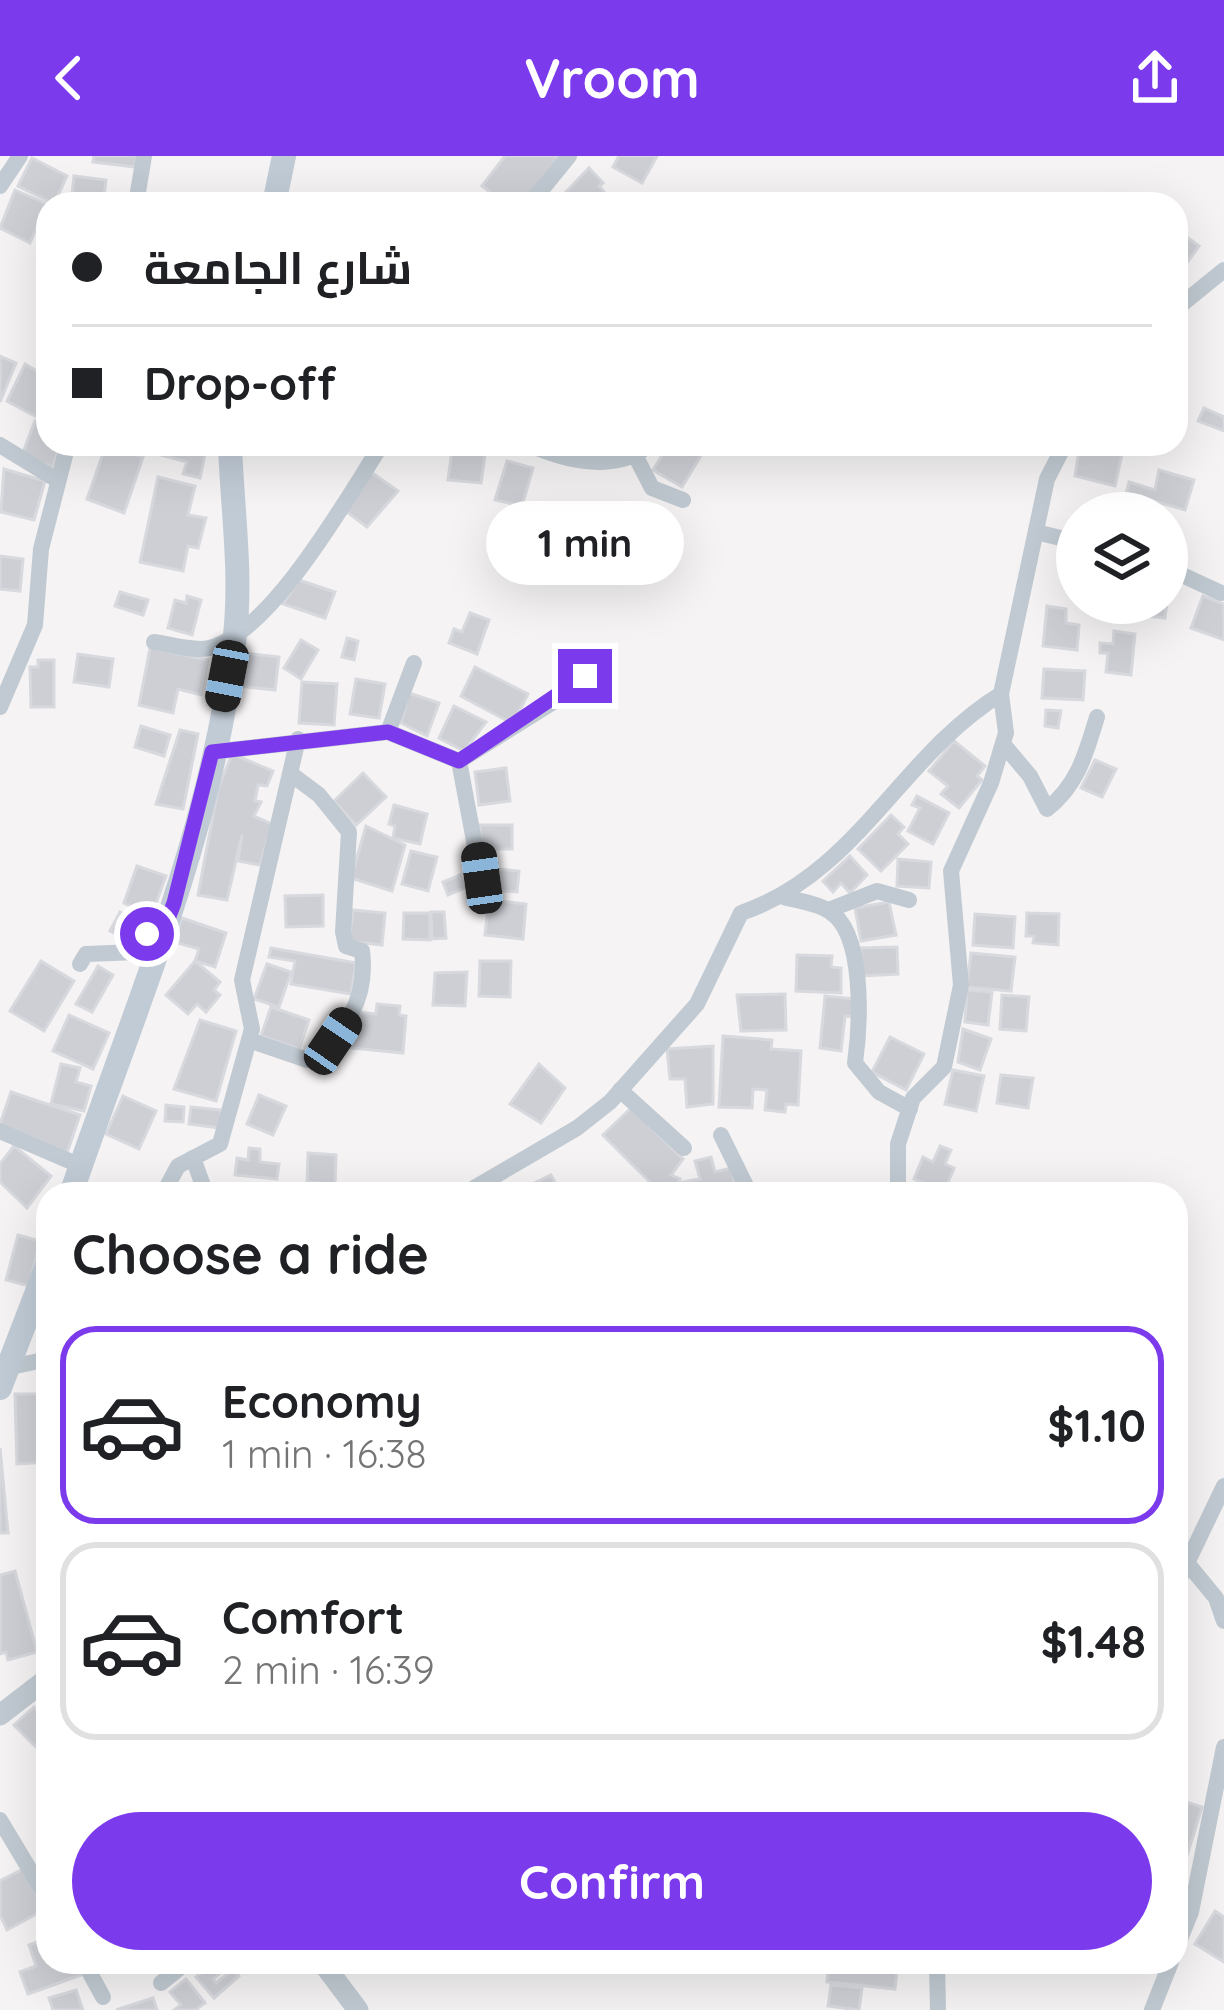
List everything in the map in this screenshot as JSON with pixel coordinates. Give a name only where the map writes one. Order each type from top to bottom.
[{"type":"main road","points":[[276,192],[284,156]]},
{"type":"main road","points":[[75,1182],[166,924],[212,752],[235,638],[238,586],[231,456]]},
{"type":"main road","points":[[5,1378],[36,1295]]},
{"type":"street","points":[[0,186],[20,156]]},
{"type":"street","points":[[138,192],[144,156]]},
{"type":"street","points":[[540,192],[569,156]]},
{"type":"street","points":[[1188,299],[1224,270]]},
{"type":"street","points":[[0,445],[57,480]]},
{"type":"street","points":[[0,706],[35,625],[41,550],[64,456]]},
{"type":"street","points":[[154,641],[206,650],[235,638],[298,573],[374,456]]},
{"type":"street","points":[[575,456],[602,463],[636,457],[652,488],[682,500]]},
{"type":"street","points":[[898,1182],[898,1144],[913,1098],[944,1067],[961,985],[951,871],[1003,744],[1001,694],[1051,468],[1058,456]]},
{"type":"street","points":[[1036,532],[1056,537]]},
{"type":"street","points":[[1188,578],[1221,593]]},
{"type":"street","points":[[388,732],[414,663]]},
{"type":"street","points":[[459,761],[585,676]]},
{"type":"street","points":[[485,1182],[577,1129],[620,1090],[697,1004],[741,913],[803,886],[964,717],[1001,694]]},
{"type":"street","points":[[1003,744],[1030,776],[1047,809],[1064,796],[1082,765],[1097,717]]},
{"type":"street","points":[[212,752],[388,732],[459,761]]},
{"type":"street","points":[[169,1182],[178,1166],[220,1144],[252,1029],[242,980],[298,739]]},
{"type":"street","points":[[459,761],[482,878]]},
{"type":"street","points":[[249,1040],[307,1060],[333,1041],[362,999],[362,951],[346,946],[343,932],[349,832],[319,795],[291,774]]},
{"type":"street","points":[[829,910],[877,891],[909,900]]},
{"type":"street","points":[[784,897],[829,910],[841,922],[863,999],[855,1063],[879,1092],[910,1109]]},
{"type":"street","points":[[80,964],[86,955],[138,952],[147,934],[166,924]]},
{"type":"street","points":[[620,1090],[684,1148]]},
{"type":"street","points":[[0,1131],[81,1166]]},
{"type":"street","points":[[721,1136],[744,1182]]},
{"type":"street","points":[[193,1158],[202,1182]]},
{"type":"street","points":[[5,1378],[36,1364]]},
{"type":"street","points":[[1224,1486],[1188,1564],[1216,1598],[1224,1621]]},
{"type":"street","points":[[0,1715],[36,1687]]},
{"type":"street","points":[[1188,1919],[1224,1747]]},
{"type":"street","points":[[0,1820],[36,1880]]},
{"type":"street","points":[[90,1974],[103,1997]]},
{"type":"street","points":[[161,1983],[173,1974]]},
{"type":"street","points":[[331,1974],[358,2010]]},
{"type":"street","points":[[938,1974],[938,2010]]},
{"type":"street","points":[[1152,2010],[1166,1974]]},
{"type":"building","points":[[94,156],[136,156],[135,167],[93,162]]},
{"type":"building","points":[[505,156],[558,158],[534,192],[490,192],[482,186]]},
{"type":"building","points":[[619,156],[657,156],[642,183],[613,167]]},
{"type":"building","points":[[32,158],[67,176],[60,192],[36,195],[18,186]]},
{"type":"building","points":[[589,168],[603,183],[599,186],[604,192],[566,192]]},
{"type":"building","points":[[74,176],[106,180],[104,192],[72,192]]},
{"type":"building","points":[[15,190],[36,199],[36,229],[30,243],[0,228]]},
{"type":"building","points":[[1188,238],[1199,246],[1188,261]]},
{"type":"building","points":[[0,356],[16,363],[0,402]]},
{"type":"building","points":[[25,364],[36,370],[36,416],[7,401]]},
{"type":"building","points":[[1204,408],[1224,417],[1224,431],[1198,421]]},
{"type":"building","points":[[36,421],[36,456],[56,456],[52,467],[22,455]]},
{"type":"building","points":[[102,456],[143,457],[124,513],[87,499]]},
{"type":"building","points":[[164,456],[205,456],[200,478],[183,474],[187,462]]},
{"type":"building","points":[[451,456],[485,456],[481,483],[448,480]]},
{"type":"building","points":[[662,456],[701,456],[682,487],[653,470]]},
{"type":"building","points":[[1078,456],[1122,456],[1115,486],[1075,476]]},
{"type":"building","points":[[507,461],[533,468],[522,506],[495,500]]},
{"type":"building","points":[[4,469],[45,481],[34,520],[1,512]]},
{"type":"building","points":[[1159,470],[1194,480],[1188,500],[1188,492],[1127,492],[1129,482],[1155,490]]},
{"type":"building","points":[[371,472],[398,491],[367,527],[344,510]]},
{"type":"building","points":[[158,477],[195,486],[188,515],[206,518],[198,548],[188,546],[183,571],[140,562]]},
{"type":"building","points":[[0,556],[23,559],[20,591],[0,589]]},
{"type":"building","points":[[299,580],[335,592],[325,618],[283,604]]},
{"type":"building","points":[[120,592],[148,600],[143,615],[115,606]]},
{"type":"building","points":[[187,596],[201,600],[192,635],[168,628],[175,600],[186,603]]},
{"type":"building","points":[[1203,596],[1224,604],[1224,640],[1191,628]]},
{"type":"building","points":[[1047,606],[1056,607],[1056,624],[1079,625],[1077,650],[1043,646]]},
{"type":"building","points":[[470,613],[489,620],[477,654],[449,643],[454,629],[462,632]]},
{"type":"building","points":[[1114,631],[1135,634],[1131,675],[1106,672],[1108,653],[1100,653],[1100,643],[1113,644]]},
{"type":"building","points":[[347,638],[358,641],[354,660],[342,657]]},
{"type":"building","points":[[301,640],[318,650],[301,679],[284,668]]},
{"type":"building","points":[[150,648],[208,660],[201,695],[178,689],[173,713],[139,705]]},
{"type":"building","points":[[243,653],[279,657],[275,690],[239,686]]},
{"type":"building","points":[[78,654],[113,659],[109,687],[74,682]]},
{"type":"building","points":[[38,660],[54,660],[54,707],[31,707],[30,667],[38,667]]},
{"type":"building","points":[[475,667],[528,694],[513,724],[461,696]]},
{"type":"building","points":[[1044,669],[1085,671],[1083,700],[1042,698]]},
{"type":"building","points":[[356,679],[385,684],[379,718],[350,714]]},
{"type":"building","points":[[302,682],[337,684],[334,725],[299,723]]},
{"type":"building","points":[[409,693],[439,703],[427,736],[401,723]]},
{"type":"building","points":[[454,706],[486,722],[464,751],[439,738]]},
{"type":"building","points":[[1046,710],[1061,711],[1058,728],[1045,726]]},
{"type":"building","points":[[141,726],[170,735],[164,756],[135,747]]},
{"type":"building","points":[[180,730],[198,734],[183,809],[156,804]]},
{"type":"building","points":[[954,741],[985,766],[977,776],[982,780],[959,808],[941,794],[948,786],[929,771]]},
{"type":"building","points":[[232,754],[273,771],[267,786],[258,785],[255,801],[261,802],[254,816],[272,824],[260,865],[238,861],[242,835],[227,900],[198,895],[218,789]]},
{"type":"building","points":[[1095,760],[1116,769],[1102,797],[1081,788]]},
{"type":"building","points":[[506,768],[510,801],[479,805],[475,772]]},
{"type":"building","points":[[363,773],[386,797],[356,825],[334,801]]},
{"type":"building","points":[[917,796],[949,813],[933,844],[908,831],[920,808],[912,805]]},
{"type":"building","points":[[394,805],[427,814],[420,844],[393,838],[395,826],[389,824]]},
{"type":"building","points":[[891,815],[904,827],[898,834],[908,844],[881,871],[858,849]]},
{"type":"building","points":[[480,825],[512,825],[512,849],[481,849]]},
{"type":"building","points":[[366,826],[405,845],[392,891],[351,878]]},
{"type":"building","points":[[411,851],[437,857],[428,891],[402,884]]},
{"type":"building","points":[[850,856],[867,875],[850,893],[841,883],[833,892],[823,881]]},
{"type":"building","points":[[898,859],[931,862],[929,888],[897,886]]},
{"type":"building","points":[[137,866],[166,876],[151,917],[124,903]]},
{"type":"building","points":[[495,869],[519,871],[517,892],[493,890]]},
{"type":"building","points":[[460,875],[465,888],[448,895],[443,882]]},
{"type":"building","points":[[323,895],[323,926],[286,927],[285,896]]},
{"type":"building","points":[[489,900],[526,904],[523,939],[485,935]]},
{"type":"building","points":[[889,902],[896,935],[861,941],[855,908]]},
{"type":"building","points":[[353,910],[385,913],[382,945],[349,941]]},
{"type":"building","points":[[120,912],[135,920],[125,939],[110,931]]},
{"type":"building","points":[[431,912],[444,912],[446,938],[432,939]]},
{"type":"building","points":[[404,913],[430,913],[430,940],[403,939]]},
{"type":"building","points":[[1027,913],[1059,914],[1058,945],[1033,943],[1034,936],[1026,936]]},
{"type":"building","points":[[975,914],[1015,917],[1013,948],[973,945]]},
{"type":"building","points":[[182,918],[226,933],[215,967],[195,961],[199,949],[174,942]]},
{"type":"building","points":[[897,947],[898,974],[861,976],[861,948]]},
{"type":"building","points":[[271,948],[356,963],[351,994],[291,984],[295,961],[269,957]]},
{"type":"building","points":[[971,953],[1015,957],[1011,991],[967,987]]},
{"type":"building","points":[[797,955],[832,956],[831,967],[841,968],[841,993],[796,991]]},
{"type":"building","points":[[41,961],[74,981],[44,1031],[10,1011]]},
{"type":"building","points":[[195,961],[220,982],[214,990],[220,995],[206,1012],[197,1004],[188,1014],[166,995]]},
{"type":"building","points":[[480,961],[511,961],[510,997],[479,996]]},
{"type":"building","points":[[267,964],[291,972],[279,1007],[254,999]]},
{"type":"building","points":[[98,966],[113,975],[92,1012],[76,1004]]},
{"type":"building","points":[[467,972],[465,1006],[433,1005],[435,973]]},
{"type":"building","points":[[967,990],[992,992],[988,1025],[965,1022]]},
{"type":"building","points":[[785,994],[786,1030],[741,1031],[737,995]]},
{"type":"building","points":[[1002,995],[1029,997],[1026,1031],[1000,1029]]},
{"type":"building","points":[[825,996],[856,999],[855,1017],[845,1016],[841,1051],[820,1048]]},
{"type":"building","points":[[377,1004],[400,1006],[399,1015],[406,1016],[403,1053],[342,1047],[344,1027],[353,1028],[354,1012],[376,1014]]},
{"type":"building","points":[[271,1007],[309,1020],[299,1049],[261,1036]]},
{"type":"building","points":[[69,1015],[109,1033],[93,1069],[53,1051]]},
{"type":"building","points":[[200,1020],[236,1031],[216,1101],[174,1089]]},
{"type":"building","points":[[963,1029],[991,1039],[980,1070],[958,1062]]},
{"type":"building","points":[[723,1036],[772,1040],[771,1049],[801,1051],[798,1105],[786,1104],[785,1112],[765,1110],[767,1090],[753,1089],[752,1108],[719,1107]]},
{"type":"building","points":[[890,1037],[924,1054],[906,1090],[872,1072]]},
{"type":"building","points":[[713,1046],[713,1104],[687,1107],[685,1079],[670,1079],[667,1049]]},
{"type":"building","points":[[61,1064],[80,1068],[76,1082],[91,1086],[84,1111],[51,1104]]},
{"type":"building","points":[[539,1064],[565,1088],[541,1123],[510,1104]]},
{"type":"building","points":[[953,1070],[984,1076],[976,1111],[945,1104]]},
{"type":"building","points":[[1001,1075],[1033,1078],[1028,1108],[997,1103]]},
{"type":"building","points":[[11,1092],[80,1115],[67,1153],[0,1124]]},
{"type":"building","points":[[259,1095],[286,1106],[273,1135],[247,1124]]},
{"type":"building","points":[[123,1096],[156,1111],[139,1149],[106,1134]]},
{"type":"building","points":[[166,1105],[184,1107],[183,1122],[165,1121]]},
{"type":"building","points":[[191,1107],[221,1110],[220,1128],[189,1124]]},
{"type":"building","points":[[631,1108],[683,1159],[671,1175],[680,1179],[650,1182],[603,1135]]},
{"type":"building","points":[[14,1146],[51,1176],[46,1182],[36,1182],[36,1196],[27,1208],[0,1182],[0,1164]]},
{"type":"building","points":[[940,1146],[951,1150],[945,1164],[954,1168],[948,1182],[914,1179],[923,1157],[933,1162]]},
{"type":"building","points":[[249,1148],[260,1149],[260,1162],[279,1164],[277,1179],[235,1175],[237,1158],[248,1160]]},
{"type":"building","points":[[308,1153],[336,1155],[335,1182],[307,1182]]},
{"type":"building","points":[[711,1157],[715,1172],[731,1168],[734,1182],[683,1182],[700,1179],[695,1161]]},
{"type":"building","points":[[18,1235],[36,1240],[29,1286],[6,1280]]},
{"type":"building","points":[[15,1394],[36,1394],[36,1463],[17,1464]]},
{"type":"building","points":[[0,1448],[8,1533],[0,1533]]},
{"type":"building","points":[[15,1571],[36,1648],[36,1652],[8,1660],[6,1652],[0,1654],[0,1575]]},
{"type":"building","points":[[36,1709],[36,1747],[14,1725]]},
{"type":"building","points":[[1188,1803],[1202,1807],[1188,1852]]},
{"type":"building","points":[[23,1869],[36,1894],[36,1914],[7,1930],[0,1915],[0,1881]]},
{"type":"building","points":[[1215,1911],[1224,1917],[1224,1962],[1195,1944]]},
{"type":"building","points":[[36,1966],[36,1974],[81,1975],[28,1994],[20,1972]]},
{"type":"building","points":[[219,1974],[213,1979],[216,1983],[227,1974],[239,1976],[214,1998],[196,1977]]},
{"type":"building","points":[[828,1974],[897,1974],[895,1989],[827,1982]]},
{"type":"building","points":[[186,1979],[205,2003],[195,2010],[174,2010],[181,2005],[170,1992]]},
{"type":"building","points":[[831,1985],[862,1988],[859,2010],[828,2006]]},
{"type":"building","points":[[76,1990],[83,2010],[53,2010],[49,1998]]},
{"type":"building","points":[[153,1998],[157,2010],[116,2010]]},
{"type":"route","points":[[147,934],[166,924],[174,903],[212,752],[388,732],[459,761],[571,691],[585,676]]}]
